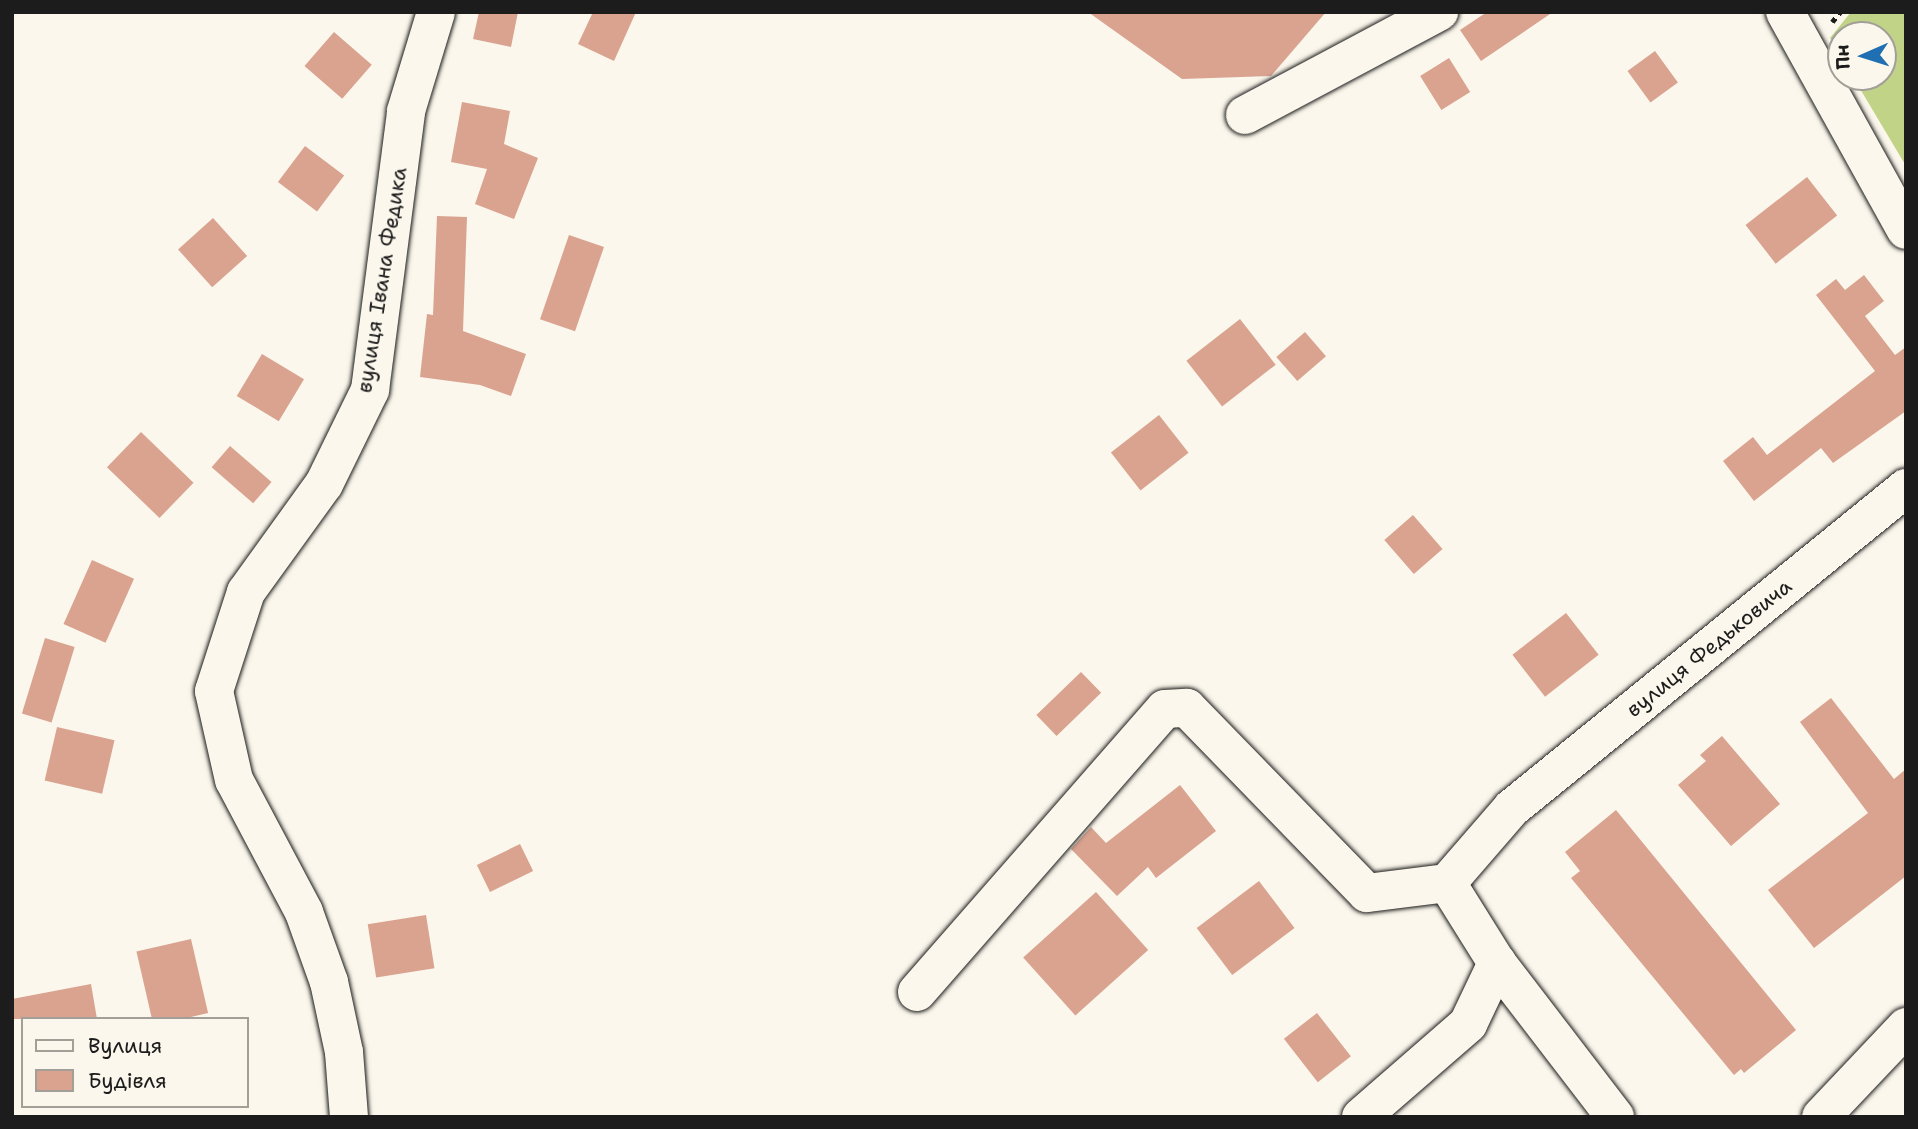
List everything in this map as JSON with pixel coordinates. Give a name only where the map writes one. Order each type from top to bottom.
[{"type":"street","name":"вулиця Івана Федика","points":[[349,1117],[344,1052],[329,982],[304,912],[234,780],[214,691],[246,592],[324,484],[370,390],[406,111],[436,12]]},
{"type":"street","points":[[1245,115],[1439,12]]},
{"type":"street","points":[[1785,12],[1906,230]]},
{"type":"street","name":"вулиця Федьковича","points":[[1447,883],[1512,808],[1906,488]]},
{"type":"street","points":[[917,992],[1165,709],[1187,708],[1367,893],[1447,883],[1497,963],[1615,1117]]},
{"type":"street","points":[[1361,1117],[1468,1024],[1497,963]]},
{"type":"street","points":[[1821,1117],[1906,1027]]},
{"type":"green space","points":[[1851,12],[1906,12],[1906,166],[1861,91],[1897,91],[1897,21],[1844,21]]},
{"type":"building","points":[[479,12],[518,12],[511,47],[473,39]]},
{"type":"building","points":[[593,12],[636,12],[614,61],[578,44]]},
{"type":"building","points":[[1088,12],[1326,12],[1271,76],[1182,79]]},
{"type":"building","points":[[1487,12],[1553,12],[1481,61],[1460,30]]},
{"type":"building","points":[[334,32],[372,65],[342,99],[304,66]]},
{"type":"building","points":[[1655,51],[1678,83],[1650,103],[1627,71]]},
{"type":"building","points":[[1449,58],[1470,92],[1441,110],[1420,76]]},
{"type":"building","points":[[462,102],[510,111],[504,144],[538,158],[514,219],[475,204],[487,169],[451,162]]},
{"type":"building","points":[[305,146],[344,175],[317,211],[278,182]]},
{"type":"building","points":[[1807,177],[1837,216],[1776,264],[1746,225]]},
{"type":"building","points":[[437,216],[467,217],[463,331],[526,354],[511,396],[480,385],[420,377],[427,314],[433,315]]},
{"type":"building","points":[[213,218],[247,256],[212,287],[178,249]]},
{"type":"building","points":[[569,235],[604,247],[575,331],[540,319]]},
{"type":"building","points":[[1864,275],[1884,301],[1865,316],[1895,355],[1906,347],[1906,411],[1833,463],[1821,448],[1754,501],[1723,461],[1753,437],[1767,455],[1875,371],[1816,295],[1836,279],[1845,290]]},
{"type":"building","points":[[1240,319],[1276,365],[1222,407],[1186,361]]},
{"type":"building","points":[[1305,332],[1326,356],[1297,381],[1276,357]]},
{"type":"building","points":[[262,354],[304,379],[279,421],[237,396]]},
{"type":"building","points":[[1159,415],[1189,453],[1140,490],[1111,453]]},
{"type":"building","points":[[141,432],[194,483],[159,518],[107,467]]},
{"type":"building","points":[[230,446],[272,482],[253,503],[212,467]]},
{"type":"building","points":[[1413,515],[1443,549],[1414,574],[1384,540]]},
{"type":"building","points":[[92,560],[134,579],[106,643],[64,624]]},
{"type":"building","points":[[1566,613],[1599,655],[1545,697],[1512,655]]},
{"type":"building","points":[[45,638],[75,647],[52,723],[22,714]]},
{"type":"building","points":[[1081,672],[1101,693],[1057,736],[1036,715]]},
{"type":"building","points":[[1831,698],[1894,779],[1906,769],[1906,876],[1814,948],[1768,890],[1868,813],[1800,722]]},
{"type":"building","points":[[57,727],[114,740],[102,794],[45,781]]},
{"type":"building","points":[[1722,736],[1780,804],[1731,846],[1678,785],[1706,761],[1700,755]]},
{"type":"building","points":[[1180,785],[1216,831],[1156,878],[1148,867],[1117,896],[1071,849],[1091,827],[1106,843]]},
{"type":"building","points":[[1616,810],[1796,1030],[1744,1073],[1741,1069],[1734,1075],[1571,878],[1580,871],[1565,852]]},
{"type":"building","points":[[520,844],[533,871],[490,892],[477,865]]},
{"type":"building","points":[[1259,881],[1295,928],[1232,975],[1197,928]]},
{"type":"building","points":[[1096,892],[1148,950],[1075,1016],[1023,958]]},
{"type":"building","points":[[426,915],[434,968],[376,978],[368,924]]},
{"type":"building","points":[[191,939],[208,1013],[191,1017],[152,1017],[136,952]]},
{"type":"building","points":[[91,984],[97,1017],[12,1019],[12,999]]},
{"type":"building","points":[[1317,1013],[1351,1056],[1318,1082],[1284,1039]]}]
